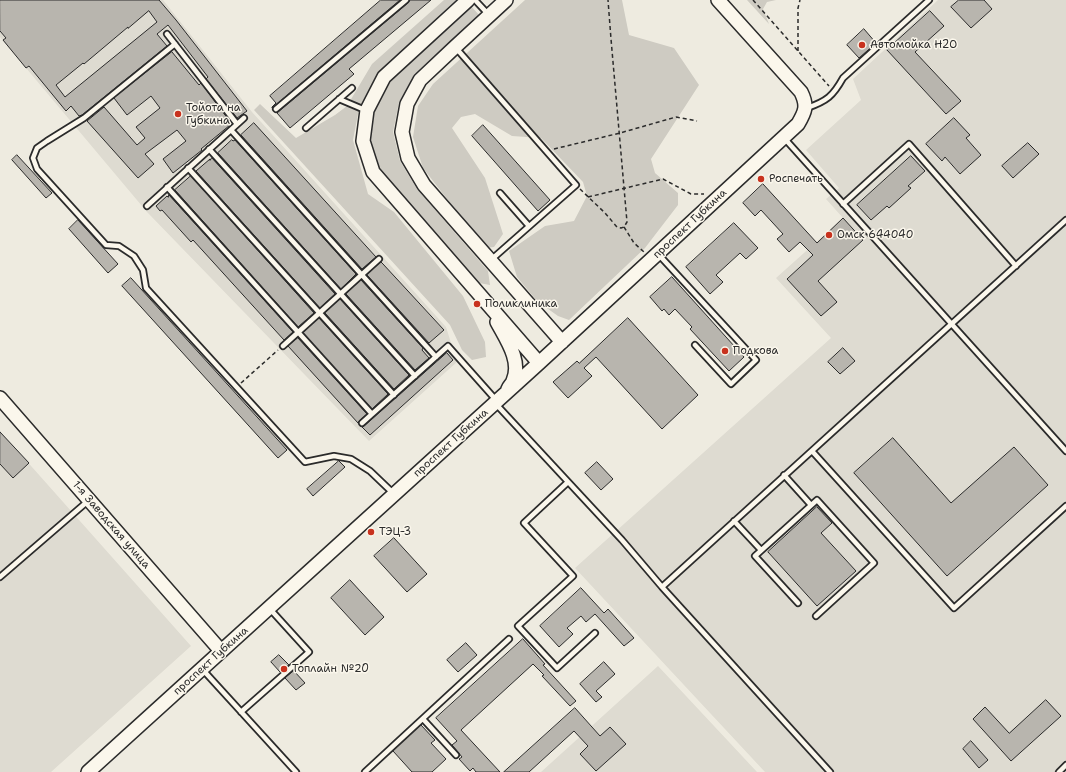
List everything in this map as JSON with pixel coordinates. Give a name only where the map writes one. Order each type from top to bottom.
[{"type":"main road","points":[[468,0],[384,77],[367,110],[363,141],[373,172],[539,363]]},
{"type":"main road","points":[[506,0],[420,80],[407,104],[402,132],[408,158],[424,185],[562,342]]},
{"type":"main road","points":[[718,0],[801,92],[805,99],[806,108]]},
{"type":"main road","name":"проспект Губкина","points":[[88,772],[539,363],[784,138],[798,124],[806,108]]},
{"type":"main road","points":[[487,303],[511,350],[516,365],[513,380],[498,400]]},
{"type":"main road","name":"1-я Заводская улица","points":[[0,398],[221,651]]},
{"type":"lane","points":[[276,109],[406,0]]},
{"type":"lane","points":[[475,0],[489,16]]},
{"type":"lane","points":[[806,108],[829,98],[837,89],[843,78],[929,0]]},
{"type":"lane","points":[[167,34],[237,124]]},
{"type":"lane","points":[[175,44],[84,118],[37,148],[33,158],[37,169],[106,245],[119,246],[134,256],[143,270],[146,288],[305,462],[334,456],[352,459],[370,471],[394,494]]},
{"type":"lane","points":[[455,47],[576,185],[490,260]]},
{"type":"lane","points":[[306,128],[352,88]]},
{"type":"lane","points":[[339,99],[367,110]]},
{"type":"lane","points":[[147,206],[244,118]]},
{"type":"lane","points":[[231,130],[436,357]]},
{"type":"lane","points":[[784,138],[1066,451]]},
{"type":"lane","points":[[842,204],[909,144],[1016,266]]},
{"type":"lane","points":[[209,149],[415,376]]},
{"type":"lane","points":[[188,168],[394,395]]},
{"type":"lane","points":[[167,187],[372,414]]},
{"type":"lane","points":[[500,193],[529,226]]},
{"type":"lane","points":[[662,587],[1066,220]]},
{"type":"lane","points":[[655,256],[756,360],[731,384],[695,345]]},
{"type":"lane","points":[[283,346],[379,259]]},
{"type":"lane","points":[[362,423],[448,346],[498,400],[568,482],[622,540],[662,587],[830,772]]},
{"type":"lane","points":[[812,451],[954,608],[1066,506]]},
{"type":"lane","points":[[784,476],[811,505]]},
{"type":"lane","points":[[568,482],[524,523],[573,576],[518,626],[557,668],[595,633]]},
{"type":"lane","points":[[0,577],[89,500]]},
{"type":"lane","points":[[798,603],[755,556],[817,500],[874,563],[816,616]]},
{"type":"lane","points":[[734,521],[761,550]]},
{"type":"lane","points":[[241,712],[309,652],[269,608]]},
{"type":"lane","points":[[365,772],[509,639]]},
{"type":"lane","points":[[202,669],[296,772]]},
{"type":"lane","points":[[423,718],[456,755]]},
{"type":"lane","points":[[1058,772],[1066,765]]},
{"type":"path","points":[[608,0],[627,222],[624,227]]},
{"type":"path","points":[[753,0],[829,86],[829,98]]},
{"type":"path","points":[[798,51],[798,8],[800,0]]},
{"type":"path","points":[[546,151],[620,133],[676,117],[697,121]]},
{"type":"path","points":[[588,197],[663,178],[691,194],[704,194]]},
{"type":"path","points":[[576,185],[617,227],[624,227]]},
{"type":"path","points":[[624,227],[634,243],[655,256]]},
{"type":"path","points":[[237,387],[283,346]]},
{"type":"shaded area","points":[[0,0],[163,0],[252,112],[446,327],[457,362],[369,441],[147,212],[0,37]]},
{"type":"shaded area","points":[[444,0],[459,0],[378,75],[359,109],[353,140],[368,194],[394,212],[463,296],[485,342],[486,357],[472,360],[462,350],[450,325],[254,110],[260,104],[296,138],[335,115],[347,106],[372,64]]},
{"type":"shaded area","points":[[525,0],[622,0],[629,35],[674,48],[699,85],[651,159],[655,173],[678,193],[678,205],[645,248],[569,320],[558,316],[537,301],[517,277],[509,251],[545,226],[574,221],[587,196],[583,182],[541,138],[512,136],[475,114],[461,117],[452,128],[485,178],[503,234],[494,247],[485,248],[423,168],[413,137],[418,106],[433,84]]},
{"type":"shaded area","points":[[747,0],[776,0],[767,2],[763,9],[769,24]]},
{"type":"shaded area","points":[[938,0],[1066,0],[1066,772],[765,772],[575,568],[831,338],[776,278],[843,218],[826,199],[839,188],[806,150],[861,100],[853,79]]},
{"type":"shaded area","points":[[470,5],[480,16],[415,76],[399,102],[393,132],[400,161],[417,189],[488,271],[490,285],[474,282],[378,170],[367,139],[372,111],[387,80]]},
{"type":"shaded area","points":[[0,431],[191,646],[51,772],[0,772]]},
{"type":"shaded area","points":[[658,666],[757,772],[541,772]]},
{"type":"building","points":[[0,0],[159,0],[247,111],[237,118],[206,79],[208,77],[168,25],[157,34],[167,46],[79,116],[71,106],[66,111],[29,66],[26,68],[3,40],[6,38],[0,31]],"holes":[[[149,11],[157,22],[65,97],[56,85]]]},
{"type":"building","points":[[381,0],[400,0],[272,108],[276,103],[270,96]]},
{"type":"building","points":[[410,0],[431,0],[349,69],[354,74],[290,128],[277,113]]},
{"type":"building","points":[[959,0],[984,0],[992,9],[971,28],[951,7]]},
{"type":"building","points":[[930,11],[944,26],[915,52],[961,101],[946,114],[887,50]]},
{"type":"building","name":"Автомойка H2O","points":[[864,29],[876,43],[859,58],[847,45]]},
{"type":"building","points":[[172,52],[199,85],[201,83],[231,123],[201,149],[202,150],[173,173],[163,159],[186,141],[177,130],[145,154],[154,164],[138,178],[87,121],[104,107],[137,145],[145,138],[136,127],[160,108],[151,96],[127,115],[114,98]]},
{"type":"building","points":[[954,118],[970,135],[966,138],[981,155],[960,174],[945,157],[942,161],[926,144]]},
{"type":"building","points":[[254,123],[376,257],[362,269],[241,135]]},
{"type":"building","points":[[483,125],[550,200],[538,211],[472,136]]},
{"type":"building","points":[[232,140],[235,140],[356,274],[341,289],[218,153]]},
{"type":"building","points":[[1028,143],[1039,154],[1013,178],[1002,166]]},
{"type":"building","points":[[17,155],[52,193],[46,198],[12,160]]},
{"type":"building","points":[[911,156],[925,171],[908,186],[911,188],[889,208],[887,206],[871,220],[857,205]]},
{"type":"building","points":[[212,158],[335,294],[320,308],[196,171]]},
{"type":"building","points":[[191,176],[314,313],[298,327],[175,190]]},
{"type":"building","points":[[763,184],[817,243],[843,218],[863,240],[818,281],[837,302],[821,316],[787,279],[813,255],[800,242],[789,252],[777,239],[783,234],[761,210],[755,216],[743,203]]},
{"type":"building","points":[[169,195],[293,332],[284,340],[193,240],[191,242],[162,210],[160,211],[156,206]]},
{"type":"building","points":[[78,220],[118,264],[108,273],[69,229]]},
{"type":"building","points":[[734,223],[758,248],[746,259],[740,253],[716,275],[723,282],[710,294],[686,267]]},
{"type":"building","points":[[381,262],[444,330],[429,343],[367,275]]},
{"type":"building","points":[[672,277],[744,357],[729,371],[690,329],[692,327],[675,309],[669,315],[664,309],[662,311],[650,297]]},
{"type":"building","points":[[131,278],[287,450],[278,458],[122,286]]},
{"type":"building","points":[[361,280],[423,348],[422,350],[429,358],[415,370],[346,294]]},
{"type":"building","points":[[340,299],[409,375],[394,389],[325,313]]},
{"type":"building","points":[[319,318],[388,394],[372,409],[303,333]]},
{"type":"building","points":[[628,318],[698,395],[662,429],[596,357],[584,368],[592,376],[568,398],[553,382],[577,361],[579,363]]},
{"type":"building","points":[[298,338],[367,414],[358,423],[288,346]]},
{"type":"building","points":[[843,348],[855,361],[840,374],[828,362]]},
{"type":"building","points":[[447,353],[453,360],[370,435],[362,427],[364,426]]},
{"type":"building","points":[[0,432],[29,463],[13,478],[0,464]]},
{"type":"building","points":[[893,438],[951,503],[1014,447],[1048,485],[947,576],[854,473]]},
{"type":"building","points":[[339,461],[345,467],[313,496],[307,489]]},
{"type":"building","points":[[597,462],[613,479],[601,490],[585,473]]},
{"type":"building","points":[[817,507],[832,523],[821,533],[856,571],[817,606],[768,552]]},
{"type":"building","points":[[394,538],[427,574],[407,592],[374,556]]},
{"type":"building","points":[[350,580],[384,617],[365,635],[331,598]]},
{"type":"building","points":[[581,588],[604,613],[608,609],[634,638],[624,646],[595,614],[586,622],[581,616],[567,628],[573,634],[559,647],[540,626]]},
{"type":"building","points":[[523,639],[545,664],[543,665],[576,701],[570,706],[533,664],[461,730],[500,772],[476,772],[473,768],[470,771],[459,759],[462,757],[452,745],[457,741],[436,718]]},
{"type":"building","points":[[466,643],[477,655],[458,672],[447,660]]},
{"type":"building","points":[[279,655],[289,665],[280,672],[271,662]]},
{"type":"building","points":[[604,662],[615,674],[596,691],[602,697],[596,702],[580,684]]},
{"type":"building","points":[[294,671],[305,683],[296,690],[285,678]]},
{"type":"building","points":[[1046,700],[1061,716],[1011,761],[973,719],[985,707],[1009,733]]},
{"type":"building","points":[[575,708],[600,736],[610,727],[626,744],[596,771],[580,754],[588,746],[574,731],[529,772],[504,772]]},
{"type":"building","points":[[421,725],[435,740],[431,743],[446,759],[432,772],[412,772],[393,751]]},
{"type":"building","points":[[971,741],[988,760],[979,768],[963,749]]},
{"type":"place","name":"Автомойка H2O","points":[[862,45]]},
{"type":"place","name":"Тойота на Губкина","points":[[178,114]]},
{"type":"place","name":"Роспечать","points":[[761,179]]},
{"type":"place","name":"Омск 644040","points":[[829,235]]},
{"type":"place","name":"Поликлиника","points":[[477,304]]},
{"type":"place","name":"Подкова","points":[[725,351]]},
{"type":"place","name":"ТЭЦ-3","points":[[371,532]]},
{"type":"place","name":"Топлайн №20","points":[[284,669]]}]
